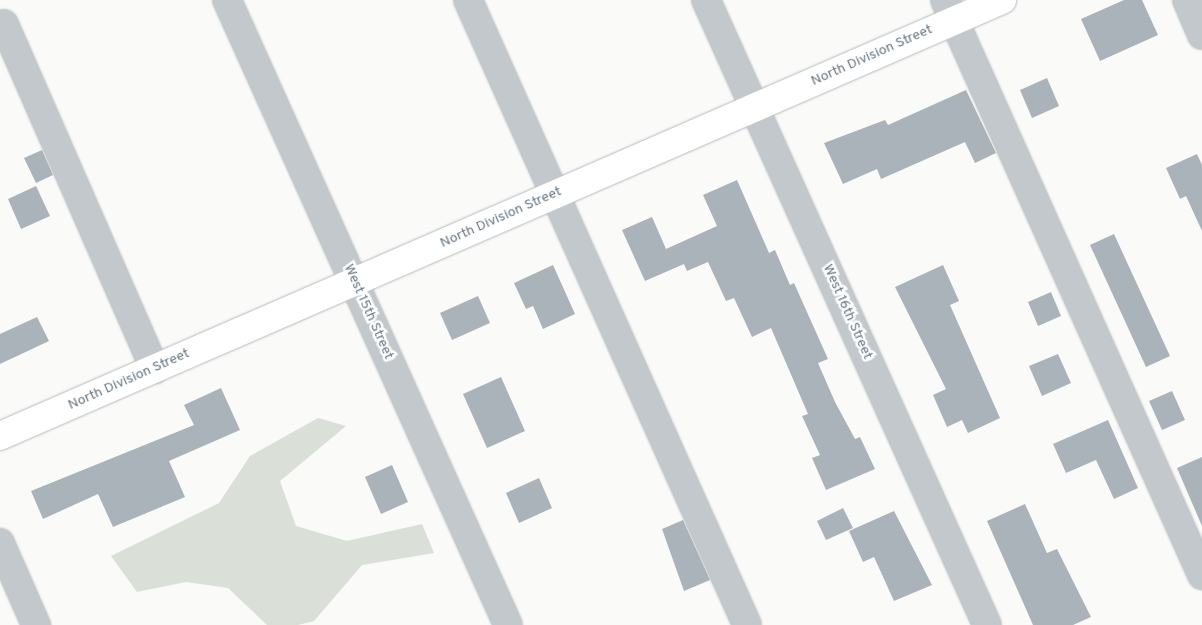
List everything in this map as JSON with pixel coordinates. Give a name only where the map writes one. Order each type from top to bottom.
[{"type":"main road","name":"North Division Street","points":[[0,436],[755,107],[949,10],[1002,0]]},
{"type":"street","name":"West 15th Street","points":[[228,0],[508,625]]},
{"type":"street","points":[[468,0],[746,625]]},
{"type":"street","name":"West 16th Street","points":[[706,0],[987,625]]},
{"type":"street","points":[[1187,0],[1202,35]]},
{"type":"street","points":[[949,10],[1202,575]]},
{"type":"street","points":[[4,24],[155,368]]},
{"type":"street","points":[[0,543],[36,625]]},
{"type":"shaded area","points":[[318,418],[346,426],[280,481],[296,526],[347,541],[422,524],[434,553],[362,565],[314,621],[298,625],[267,625],[228,588],[186,582],[137,592],[111,556],[219,503],[250,456]]},
{"type":"building","points":[[1124,0],[1142,0],[1158,35],[1100,61],[1081,19]]},
{"type":"building","points":[[1047,78],[1059,106],[1032,118],[1020,90]]},
{"type":"building","points":[[966,90],[996,153],[975,163],[965,142],[881,179],[877,169],[843,184],[824,143],[885,120],[888,125]]},
{"type":"building","points":[[42,150],[53,175],[36,183],[24,158]]},
{"type":"building","points":[[1197,154],[1202,165],[1202,231],[1186,196],[1180,199],[1166,168]]},
{"type":"building","points":[[737,180],[769,253],[775,250],[790,285],[794,283],[828,359],[818,363],[835,402],[855,439],[860,437],[875,469],[826,490],[812,458],[820,455],[802,416],[808,414],[771,328],[752,337],[734,298],[726,301],[708,262],[687,271],[684,264],[645,281],[622,230],[652,217],[666,249],[717,226],[703,195]]},
{"type":"building","points":[[36,186],[50,216],[21,229],[8,199]]},
{"type":"building","points":[[1114,234],[1170,356],[1146,367],[1090,245]]},
{"type":"building","points":[[553,265],[575,314],[543,329],[533,306],[526,309],[514,283]]},
{"type":"building","points":[[943,265],[959,301],[950,305],[1000,418],[968,433],[962,420],[947,427],[933,395],[946,389],[895,287]]},
{"type":"building","points":[[1051,292],[1061,316],[1038,326],[1028,302]]},
{"type":"building","points":[[478,296],[490,323],[452,340],[440,313]]},
{"type":"building","points":[[37,317],[49,341],[0,364],[0,334]]},
{"type":"building","points":[[1058,354],[1071,383],[1042,396],[1029,366]]},
{"type":"building","points":[[501,377],[525,431],[487,448],[463,394]]},
{"type":"building","points":[[221,388],[240,430],[169,461],[185,497],[113,527],[98,494],[43,519],[31,491],[194,425],[184,405]]},
{"type":"building","points":[[1172,391],[1185,420],[1162,430],[1149,401]]},
{"type":"building","points":[[1108,420],[1138,488],[1114,499],[1096,460],[1066,473],[1053,444]]},
{"type":"building","points":[[1202,457],[1202,526],[1177,468]]},
{"type":"building","points":[[392,465],[408,502],[381,514],[365,477]]},
{"type":"building","points":[[539,478],[552,508],[519,523],[506,493]]},
{"type":"building","points":[[1025,504],[1047,553],[1057,549],[1091,617],[1073,625],[1033,625],[987,521]]},
{"type":"building","points":[[843,508],[853,528],[826,540],[817,521]]},
{"type":"building","points":[[894,511],[932,585],[894,601],[874,557],[863,562],[849,531]]},
{"type":"building","points":[[683,520],[710,580],[684,591],[662,529]]}]
